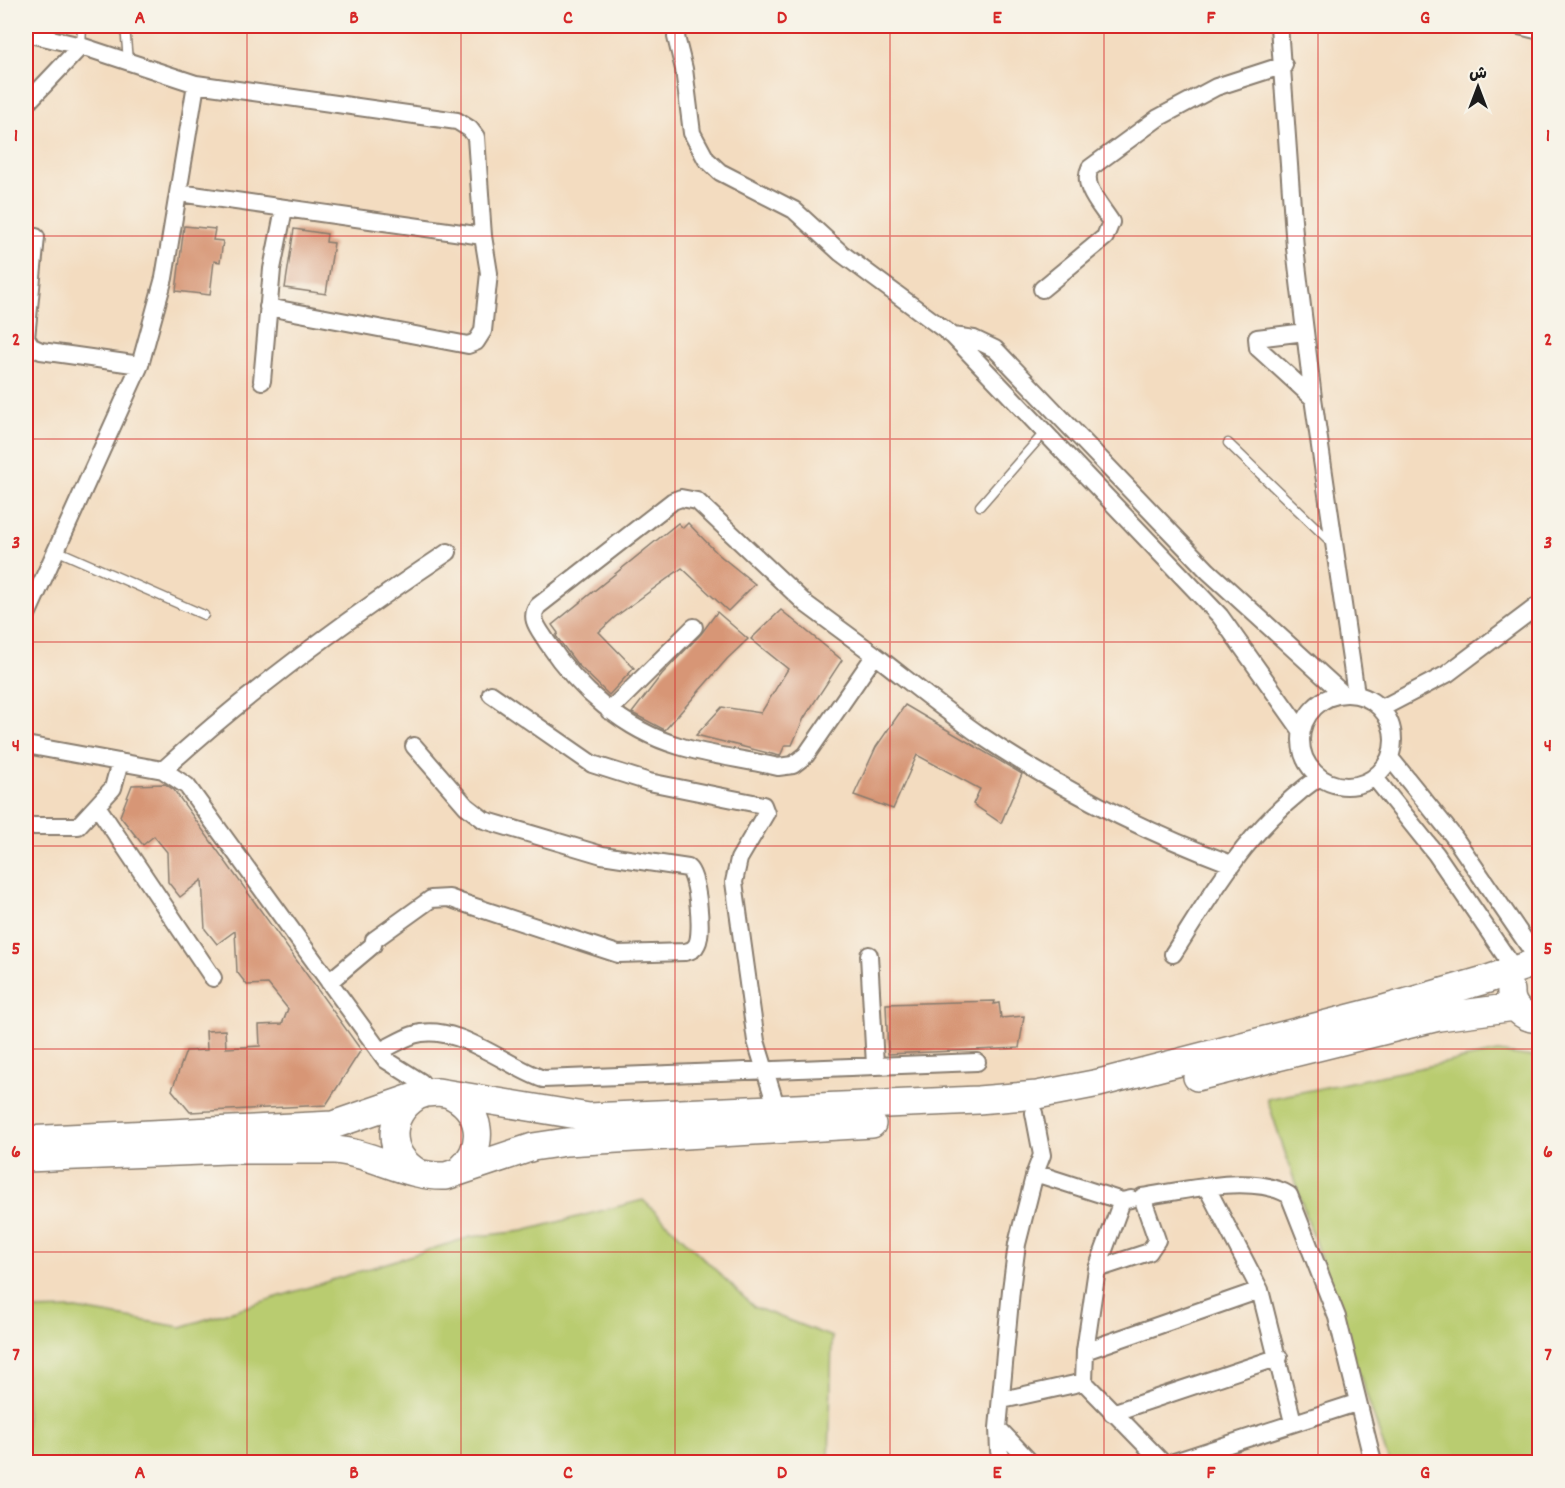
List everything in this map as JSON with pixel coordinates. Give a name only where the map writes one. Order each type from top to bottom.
[{"type":"main road","points":[[1531,964],[1511,977],[1510,996],[1515,1007],[1523,1015],[1539,1019]]},
{"type":"main road","points":[[26,1140],[333,1125],[431,1095],[589,1117],[978,1100],[1069,1090],[1377,1011],[1531,964]]},
{"type":"main road","points":[[26,1158],[227,1150],[335,1150],[352,1151],[432,1177],[446,1176],[533,1147],[566,1142],[1034,1113],[1106,1100],[1439,1017],[1515,1007]]},
{"type":"main road","points":[[418,1173],[403,1161],[393,1135],[397,1117],[431,1095],[467,1105],[477,1123],[477,1144],[474,1154],[460,1170]]},
{"type":"street","points":[[1279,26],[1284,65],[1295,248],[1334,545],[1349,694]]},
{"type":"street","points":[[1519,26],[1539,31]]},
{"type":"street","points":[[674,29],[684,69],[692,133],[706,159],[720,172],[794,210],[841,253],[953,336],[1220,616],[1301,730]]},
{"type":"street","points":[[26,33],[49,32],[81,46],[196,84],[457,121],[470,129],[476,138],[483,236],[489,273],[483,330],[476,342],[468,345],[268,307]]},
{"type":"street","points":[[26,104],[81,46]]},
{"type":"street","points":[[1042,289],[1105,237],[1110,230],[1111,222],[1088,185],[1087,175],[1090,168],[1167,112],[1216,87],[1284,65]]},
{"type":"street","points":[[26,618],[140,365],[165,278],[196,84]]},
{"type":"street","points":[[179,194],[483,236]]},
{"type":"street","points":[[262,381],[268,307],[284,209]]},
{"type":"street","points":[[36,237],[26,338],[32,347],[41,351],[140,365]]},
{"type":"street","points":[[1305,332],[1257,338],[1256,342],[1258,348],[1313,398]]},
{"type":"street","points":[[953,336],[974,339],[995,349],[1208,571],[1349,694]]},
{"type":"street","points":[[1029,418],[1047,404]]},
{"type":"street","points":[[875,655],[806,755],[786,766],[678,746],[653,737],[609,711],[588,692],[552,650],[534,622],[534,613],[538,606],[550,596],[673,501],[681,498],[697,501],[806,604],[875,655],[980,735],[1083,797],[1155,834],[1231,864]]},
{"type":"street","points":[[163,770],[242,702],[378,598],[448,552]]},
{"type":"street","points":[[1382,708],[1447,674],[1539,604]]},
{"type":"street","points":[[609,711],[694,627]]},
{"type":"street","points":[[491,694],[592,764],[649,782],[763,805],[766,813],[739,859],[734,882],[756,1041],[777,1110]]},
{"type":"street","points":[[1349,694],[1370,699],[1382,708],[1390,720],[1394,734],[1391,759],[1375,778],[1356,786],[1343,786],[1319,777],[1304,756],[1301,730],[1306,717],[1316,705],[1328,697],[1349,694]]},
{"type":"street","points":[[26,745],[163,770],[186,786],[386,1060],[421,1082],[431,1095]]},
{"type":"street","points":[[325,976],[369,939],[374,940],[422,904],[438,897],[460,902],[618,954],[686,952],[692,950],[699,942],[696,882],[688,868],[602,855],[484,820],[466,806],[414,746]]},
{"type":"street","points":[[1391,759],[1454,837],[1531,964]]},
{"type":"street","points":[[26,826],[78,826],[113,788],[120,762]]},
{"type":"street","points":[[1173,954],[1231,864],[1271,816],[1319,777]]},
{"type":"street","points":[[1375,778],[1436,854],[1531,964]]},
{"type":"street","points":[[97,806],[213,978]]},
{"type":"street","points":[[869,955],[875,1065]]},
{"type":"street","points":[[380,1052],[415,1034],[431,1033],[469,1040],[522,1072],[543,1079],[977,1062]]},
{"type":"street","points":[[1004,1462],[999,1451],[998,1428],[1011,1290],[1017,1245],[1035,1173],[1042,1155],[1034,1113]]},
{"type":"street","points":[[1035,1173],[1122,1201],[1207,1188],[1253,1184],[1278,1188],[1289,1195],[1337,1317],[1356,1403],[1373,1462]]},
{"type":"street","points":[[1207,1188],[1260,1290],[1279,1357],[1293,1422]]},
{"type":"street","points":[[1096,1269],[1155,1248],[1157,1240],[1142,1197]]},
{"type":"street","points":[[1122,1201],[1096,1269],[1085,1351],[1084,1382],[1162,1462]]},
{"type":"street","points":[[1085,1351],[1260,1290]]},
{"type":"street","points":[[1112,1413],[1279,1357]]},
{"type":"street","points":[[1002,1400],[1084,1382]]},
{"type":"street","points":[[1174,1462],[1356,1403]]},
{"type":"street","points":[[998,1428],[1030,1462]]},
{"type":"lane","points":[[81,46],[82,26]]},
{"type":"lane","points":[[125,26],[128,62]]},
{"type":"lane","points":[[980,506],[1044,433]]},
{"type":"lane","points":[[1228,442],[1334,545]]},
{"type":"lane","points":[[56,550],[204,615]]},
{"type":"green space","points":[[1498,1052],[1539,1058],[1539,1456],[1489,1462],[1389,1462],[1267,1099]]},
{"type":"green space","points":[[643,1200],[754,1307],[832,1337],[829,1462],[26,1462],[26,1310],[76,1309],[181,1327],[470,1237],[523,1231]]},
{"type":"building","points":[[184,226],[215,229],[213,240],[223,241],[220,262],[214,261],[210,295],[176,291]]},
{"type":"building","points":[[294,229],[327,234],[326,242],[334,243],[326,294],[285,288]]},
{"type":"building","points":[[678,523],[683,528],[688,523],[718,554],[755,584],[728,611],[682,568],[615,617],[599,632],[634,668],[609,695],[577,664],[556,636],[558,633],[552,625]]},
{"type":"building","points":[[781,610],[842,660],[804,718],[792,745],[785,745],[780,756],[696,735],[722,707],[761,713],[788,669],[751,639]]},
{"type":"building","points":[[717,612],[748,639],[727,659],[665,730],[632,713],[662,674],[701,634]]},
{"type":"building","points":[[905,705],[1022,774],[1001,823],[973,804],[980,789],[917,755],[893,809],[854,795],[876,747]]},
{"type":"building","points":[[165,784],[174,790],[361,1050],[326,1105],[190,1112],[172,1090],[186,1051],[207,1050],[206,1031],[225,1030],[226,1048],[260,1046],[259,1025],[282,1024],[288,1009],[268,984],[247,985],[237,972],[235,931],[217,944],[205,929],[202,880],[180,897],[168,882],[167,852],[154,836],[143,845],[120,816],[132,785]]},
{"type":"building","points":[[995,1001],[994,1004],[999,1003],[1001,1018],[1024,1016],[1019,1048],[888,1054],[886,1004]]}]
